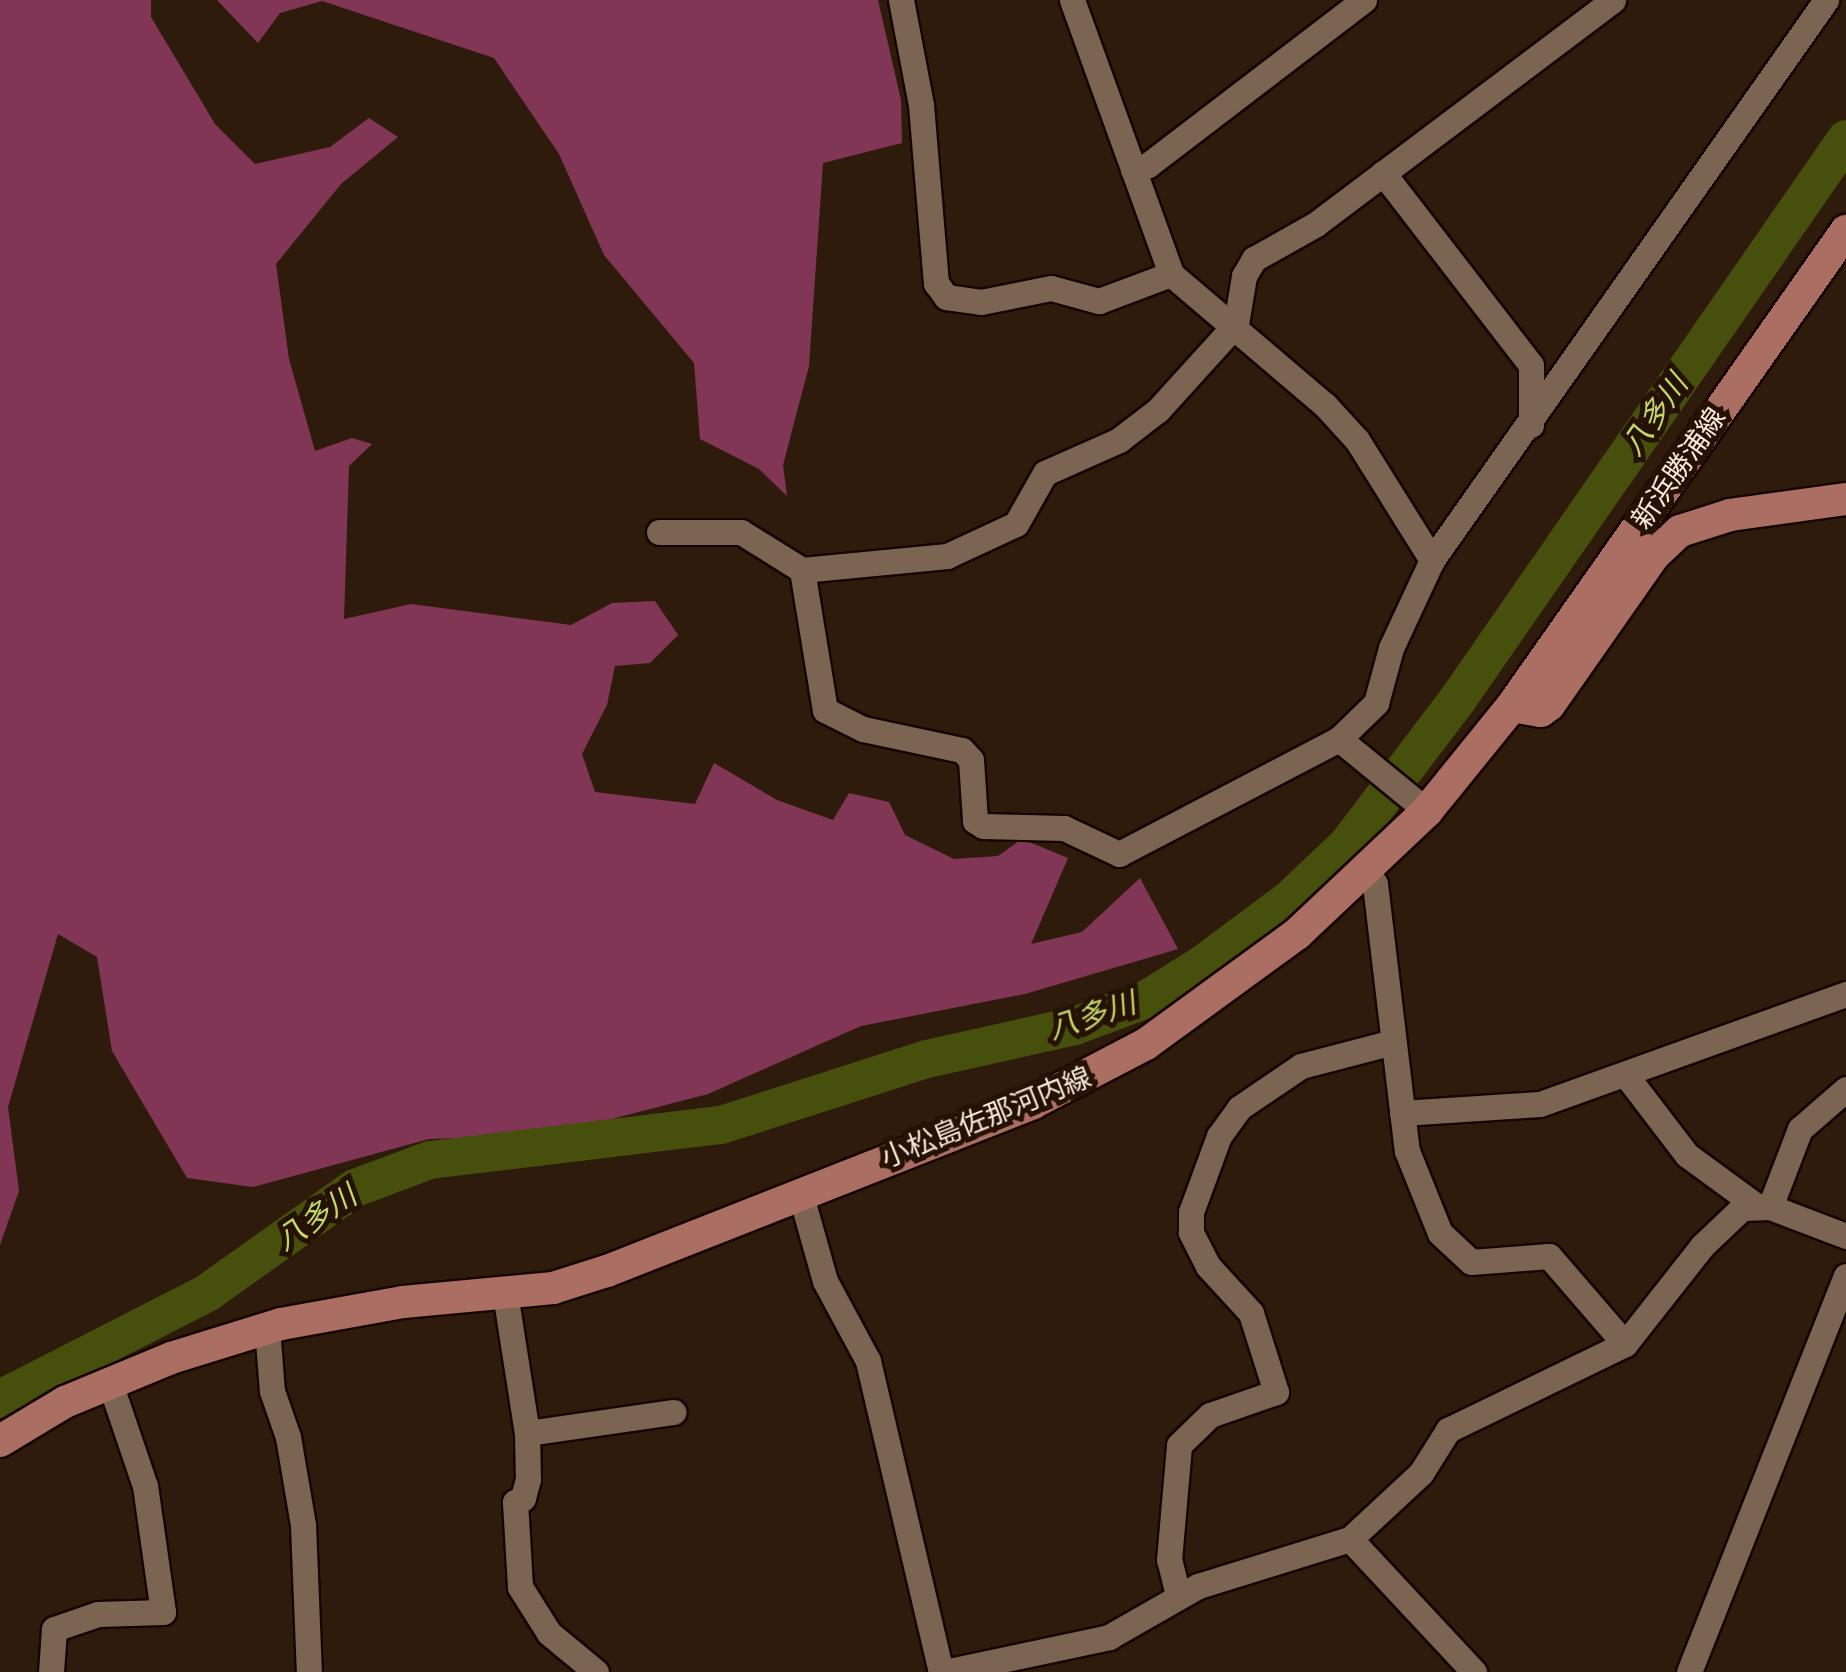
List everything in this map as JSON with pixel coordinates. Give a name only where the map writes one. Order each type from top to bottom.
[{"type":"main road","name":"新浜勝浦線","points":[[1512,706],[1846,231]]},
{"type":"main road","points":[[1512,706],[1542,711],[1549,705],[1654,554],[1680,531],[1730,515],[1846,499]]},
{"type":"main road","name":"小松島佐那河内線","points":[[0,1441],[110,1383],[267,1328],[403,1302],[553,1288],[608,1271],[1092,1076],[1297,934],[1368,872],[1512,706]]},
{"type":"street","points":[[900,0],[921,105],[936,283],[946,297],[981,302],[1051,288],[1100,301],[1172,274]]},
{"type":"street","points":[[1133,170],[1148,165],[1364,0]]},
{"type":"street","points":[[659,532],[740,532],[802,570],[948,556],[1016,524],[1046,473],[1134,430],[1236,324],[1244,276],[1254,259],[1316,224],[1613,0]]},
{"type":"street","points":[[802,570],[826,710],[863,728],[962,750],[972,760],[975,821],[983,826],[1064,828],[1120,854],[1346,748],[1376,703],[1391,648],[1432,560],[1531,426],[1826,0]]},
{"type":"street","points":[[1075,1],[1172,274],[1236,324],[1357,440],[1432,560]]},
{"type":"street","points":[[1383,173],[1531,365],[1531,426]]},
{"type":"street","points":[[1346,748],[1422,807]]},
{"type":"street","points":[[1368,872],[1375,884],[1402,1113],[1419,1186],[1456,1252],[1491,1263],[1549,1256],[1626,1344]]},
{"type":"street","points":[[1402,1113],[1540,1104],[1846,994]]},
{"type":"street","points":[[1178,1595],[1170,1560],[1180,1445],[1210,1414],[1276,1392],[1251,1313],[1208,1266],[1191,1232],[1191,1212],[1219,1136],[1239,1108],[1301,1066],[1393,1042]]},
{"type":"street","points":[[1626,1074],[1688,1154],[1762,1206],[1846,1236]]},
{"type":"street","points":[[800,1192],[821,1271],[868,1362],[943,1672],[1109,1637],[1178,1595],[1350,1539],[1421,1473],[1448,1430],[1626,1344],[1702,1246],[1762,1206],[1800,1129],[1846,1089]]},
{"type":"street","points":[[1689,1672],[1846,1276]]},
{"type":"street","points":[[504,1293],[527,1434],[528,1478],[524,1498],[514,1502],[520,1588],[549,1632],[596,1672]]},
{"type":"street","points":[[267,1328],[272,1392],[288,1437],[303,1526],[309,1672]]},
{"type":"street","points":[[51,1672],[54,1629],[98,1614],[163,1612],[145,1486],[110,1383]]},
{"type":"street","points":[[527,1434],[672,1412]]},
{"type":"street","points":[[1350,1539],[1474,1672]]},
{"type":"shaded area","points":[[0,0],[151,0],[151,17],[215,124],[255,164],[330,147],[369,118],[398,137],[341,184],[276,264],[289,359],[315,451],[352,438],[372,444],[349,466],[344,619],[411,604],[571,625],[612,603],[655,601],[678,635],[650,663],[615,666],[607,705],[582,754],[595,792],[695,804],[714,763],[777,800],[833,820],[849,793],[889,802],[905,835],[954,859],[998,856],[1022,839],[1068,858],[1031,944],[1082,932],[1140,878],[1178,949],[1025,994],[861,1026],[708,1094],[550,1135],[429,1139],[253,1187],[187,1178],[112,1051],[97,957],[58,934],[8,1107],[19,1191],[0,1245]]},
{"type":"shaded area","points":[[217,0],[878,0],[901,100],[902,143],[823,163],[809,366],[783,465],[787,496],[759,469],[700,439],[694,363],[604,255],[559,154],[494,58],[322,1],[280,13],[258,43]]},
{"type":"waterway","name":"八多川","points":[[0,1399],[207,1293],[355,1188],[430,1160],[721,1125],[927,1059],[1075,1026],[1147,999],[1203,964],[1289,900],[1348,844],[1458,699],[1846,139]]}]
